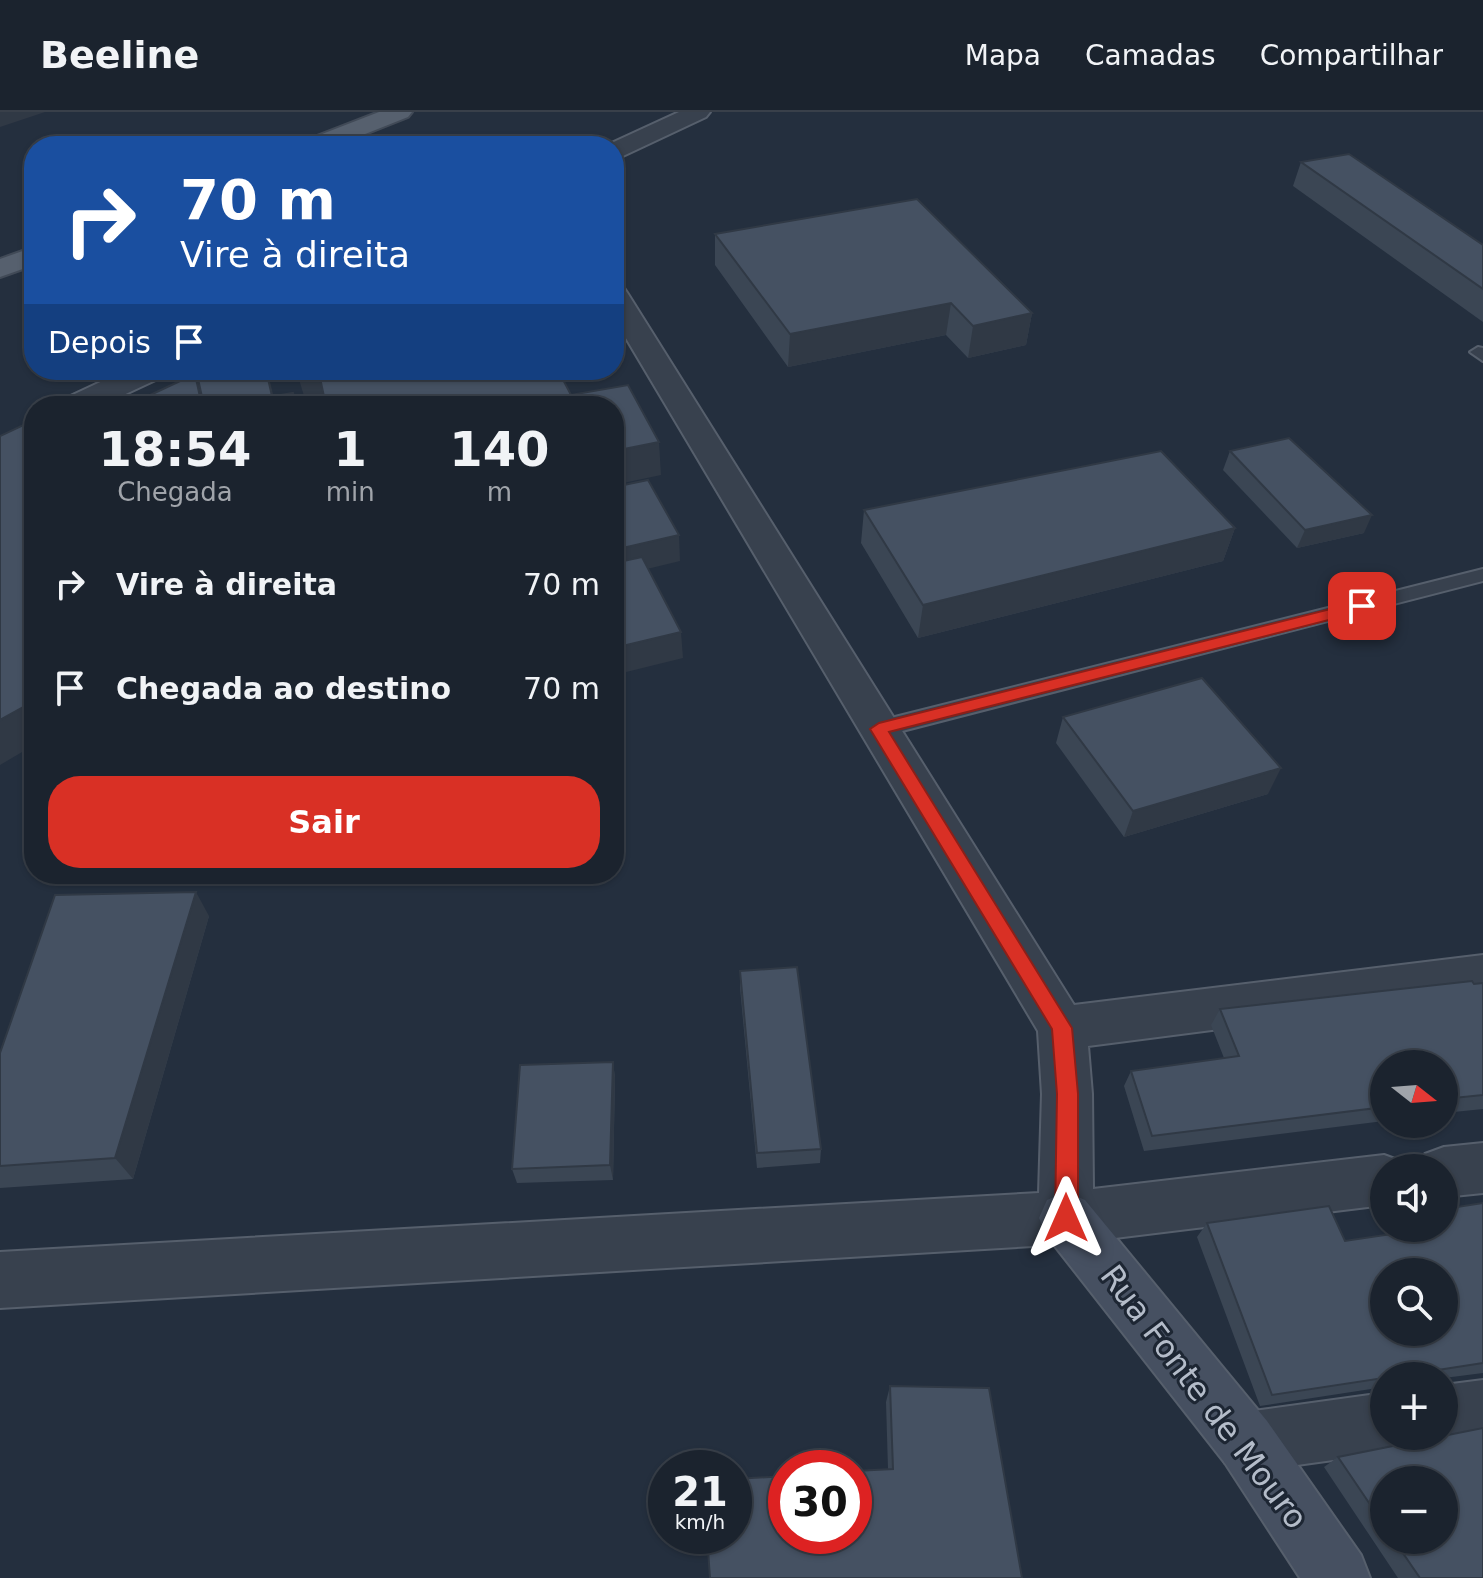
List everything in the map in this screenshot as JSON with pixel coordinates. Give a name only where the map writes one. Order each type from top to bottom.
[{"type":"main road","points":[[339,136],[400,112]]},
{"type":"main road","points":[[0,269],[24,259]]},
{"type":"street","points":[[624,146],[698,112]]},
{"type":"street","points":[[624,310],[1062,1028],[1067,1094],[1066,1218]]},
{"type":"street","points":[[96,396],[130,380]]},
{"type":"street","points":[[1062,1028],[1483,975]]},
{"type":"street","points":[[1458,1171],[1483,1168]]},
{"type":"street","points":[[0,1280],[1066,1218],[1370,1182]]},
{"type":"street","name":"Rua Fonte de Mouro","points":[[1066,1218],[1246,1442],[1338,1578]]},
{"type":"street","points":[[1458,1413],[1483,1410]]},
{"type":"street","points":[[1246,1442],[1370,1425]]},
{"type":"lane","points":[[879,729],[1483,575]]},
{"type":"building","points":[[1349,154],[1483,245],[1483,289],[1301,162]]},
{"type":"building","points":[[917,199],[1032,313],[973,326],[951,303],[790,334],[715,234]]},
{"type":"building","points":[[182,380],[196,380],[200,396],[148,396]]},
{"type":"building","points":[[198,380],[268,380],[272,396],[202,396]]},
{"type":"building","points":[[320,380],[563,380],[571,395],[628,385],[659,442],[624,449],[624,396],[324,396]]},
{"type":"building","points":[[24,425],[24,707],[0,720],[0,436]]},
{"type":"building","points":[[1289,438],[1372,515],[1305,530],[1230,451]]},
{"type":"building","points":[[1161,451],[1235,528],[923,605],[864,510]]},
{"type":"building","points":[[648,480],[679,535],[624,548],[624,485]]},
{"type":"building","points":[[642,557],[681,632],[624,646],[624,561]]},
{"type":"building","points":[[1202,678],[1281,768],[1133,811],[1063,717]]},
{"type":"building","points":[[196,892],[115,1158],[0,1166],[0,1053],[55,895]]},
{"type":"building","points":[[797,967],[821,1149],[757,1153],[740,971]]},
{"type":"building","points":[[1472,981],[1474,984],[1483,983],[1483,1095],[1458,1098],[1458,1050],[1370,1050],[1370,1109],[1152,1136],[1131,1071],[1239,1056],[1220,1009]]},
{"type":"building","points":[[613,1062],[610,1165],[512,1169],[520,1065]]},
{"type":"building","points":[[1483,1203],[1483,1363],[1458,1367],[1458,1362],[1370,1362],[1370,1380],[1272,1395],[1207,1223],[1329,1206],[1345,1241],[1370,1237],[1370,1242],[1458,1242],[1458,1207]]},
{"type":"building","points":[[890,1386],[989,1388],[1022,1578],[710,1578],[708,1554],[752,1554],[752,1478],[768,1477],[768,1554],[872,1554],[872,1470],[893,1469]]},
{"type":"building","points":[[1483,1428],[1483,1578],[1420,1578],[1404,1554],[1458,1554],[1458,1466],[1370,1466],[1370,1504],[1338,1457],[1373,1450],[1458,1450],[1458,1433]]},
{"type":"route","points":[[1066,1218],[1067,1094],[1062,1028],[879,729],[1362,606]]}]
